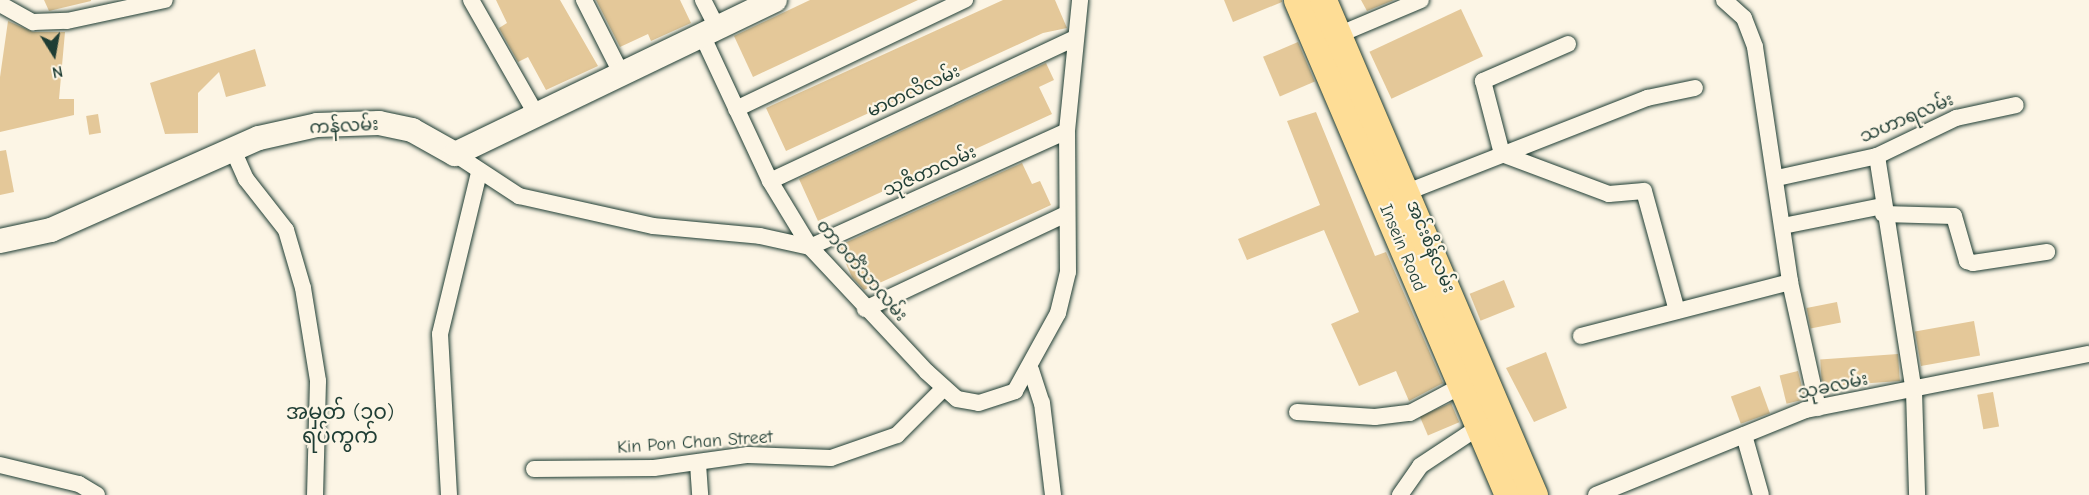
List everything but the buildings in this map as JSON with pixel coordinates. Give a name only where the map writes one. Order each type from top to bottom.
[{"type":"main road","points":[[455,154],[775,0]]},
{"type":"main road","name":"Insein Road","points":[[1297,0],[1395,197],[1461,386],[1490,421],[1508,495]]},
{"type":"main road","name":"အင်းစိန်လမ်း","points":[[1323,0],[1395,197],[1490,421],[1534,495]]},
{"type":"main road","name":"ကန်လမ်း","points":[[0,241],[51,230],[233,150],[317,125],[379,123],[412,130],[455,154]]},
{"type":"street","points":[[0,4],[33,22],[67,21],[165,0]]},
{"type":"street","points":[[471,0],[536,114]]},
{"type":"street","points":[[584,0],[621,73]]},
{"type":"street","name":"တာဝတိံသာလမ်း","points":[[702,0],[736,109],[770,181],[810,247],[865,309],[957,399],[979,403],[1015,391],[1031,370]]},
{"type":"street","points":[[736,109],[966,0]]},
{"type":"street","points":[[1053,495],[1042,403],[1031,370],[1058,313],[1068,272],[1067,131],[1080,0]]},
{"type":"street","points":[[1338,36],[1421,0]]},
{"type":"street","points":[[1724,0],[1744,18],[1755,47],[1778,178],[1790,282],[1818,408]]},
{"type":"street","name":"မာတလိလမ်း","points":[[770,181],[1075,38]]},
{"type":"street","points":[[1502,154],[1483,81],[1568,44]]},
{"type":"street","points":[[1395,197],[1647,98],[1695,88]]},
{"type":"street","name":"သဟာရလမ်း","points":[[1778,178],[1877,156],[1956,118],[2016,105]]},
{"type":"street","name":"သုဇိတာလမ်း","points":[[810,247],[1067,131]]},
{"type":"street","points":[[233,150],[246,179],[286,230],[303,288],[318,381],[315,495]]},
{"type":"street","points":[[455,154],[479,173],[519,196],[610,217],[810,247]]},
{"type":"street","points":[[1502,154],[1609,194],[1644,192],[1677,311]]},
{"type":"street","points":[[1877,156],[1882,210],[1914,391],[1917,495]]},
{"type":"street","points":[[449,495],[440,334],[479,173]]},
{"type":"street","points":[[1783,226],[1882,210],[1954,216],[1967,261],[2047,252]]},
{"type":"street","points":[[865,309],[1066,214]]},
{"type":"street","points":[[1581,336],[1790,282]]},
{"type":"street","name":"သုခလမ်း","points":[[1596,495],[1744,435],[1818,408],[1914,391],[2089,354]]},
{"type":"street","points":[[1297,412],[1375,417],[1410,412],[1461,386]]},
{"type":"street","name":"Kin Pon Chan Street","points":[[534,469],[699,464],[748,455],[831,458],[897,435],[944,388]]},
{"type":"street","points":[[1400,495],[1420,466],[1490,421]]},
{"type":"street","points":[[1744,435],[1761,495]]},
{"type":"street","points":[[699,464],[700,495]]},
{"type":"street","points":[[0,465],[79,484],[97,495]]},
{"type":"district","name":"အမှတ် (၁၀) ရပ်ကွက်","points":[[340,424]]}]
